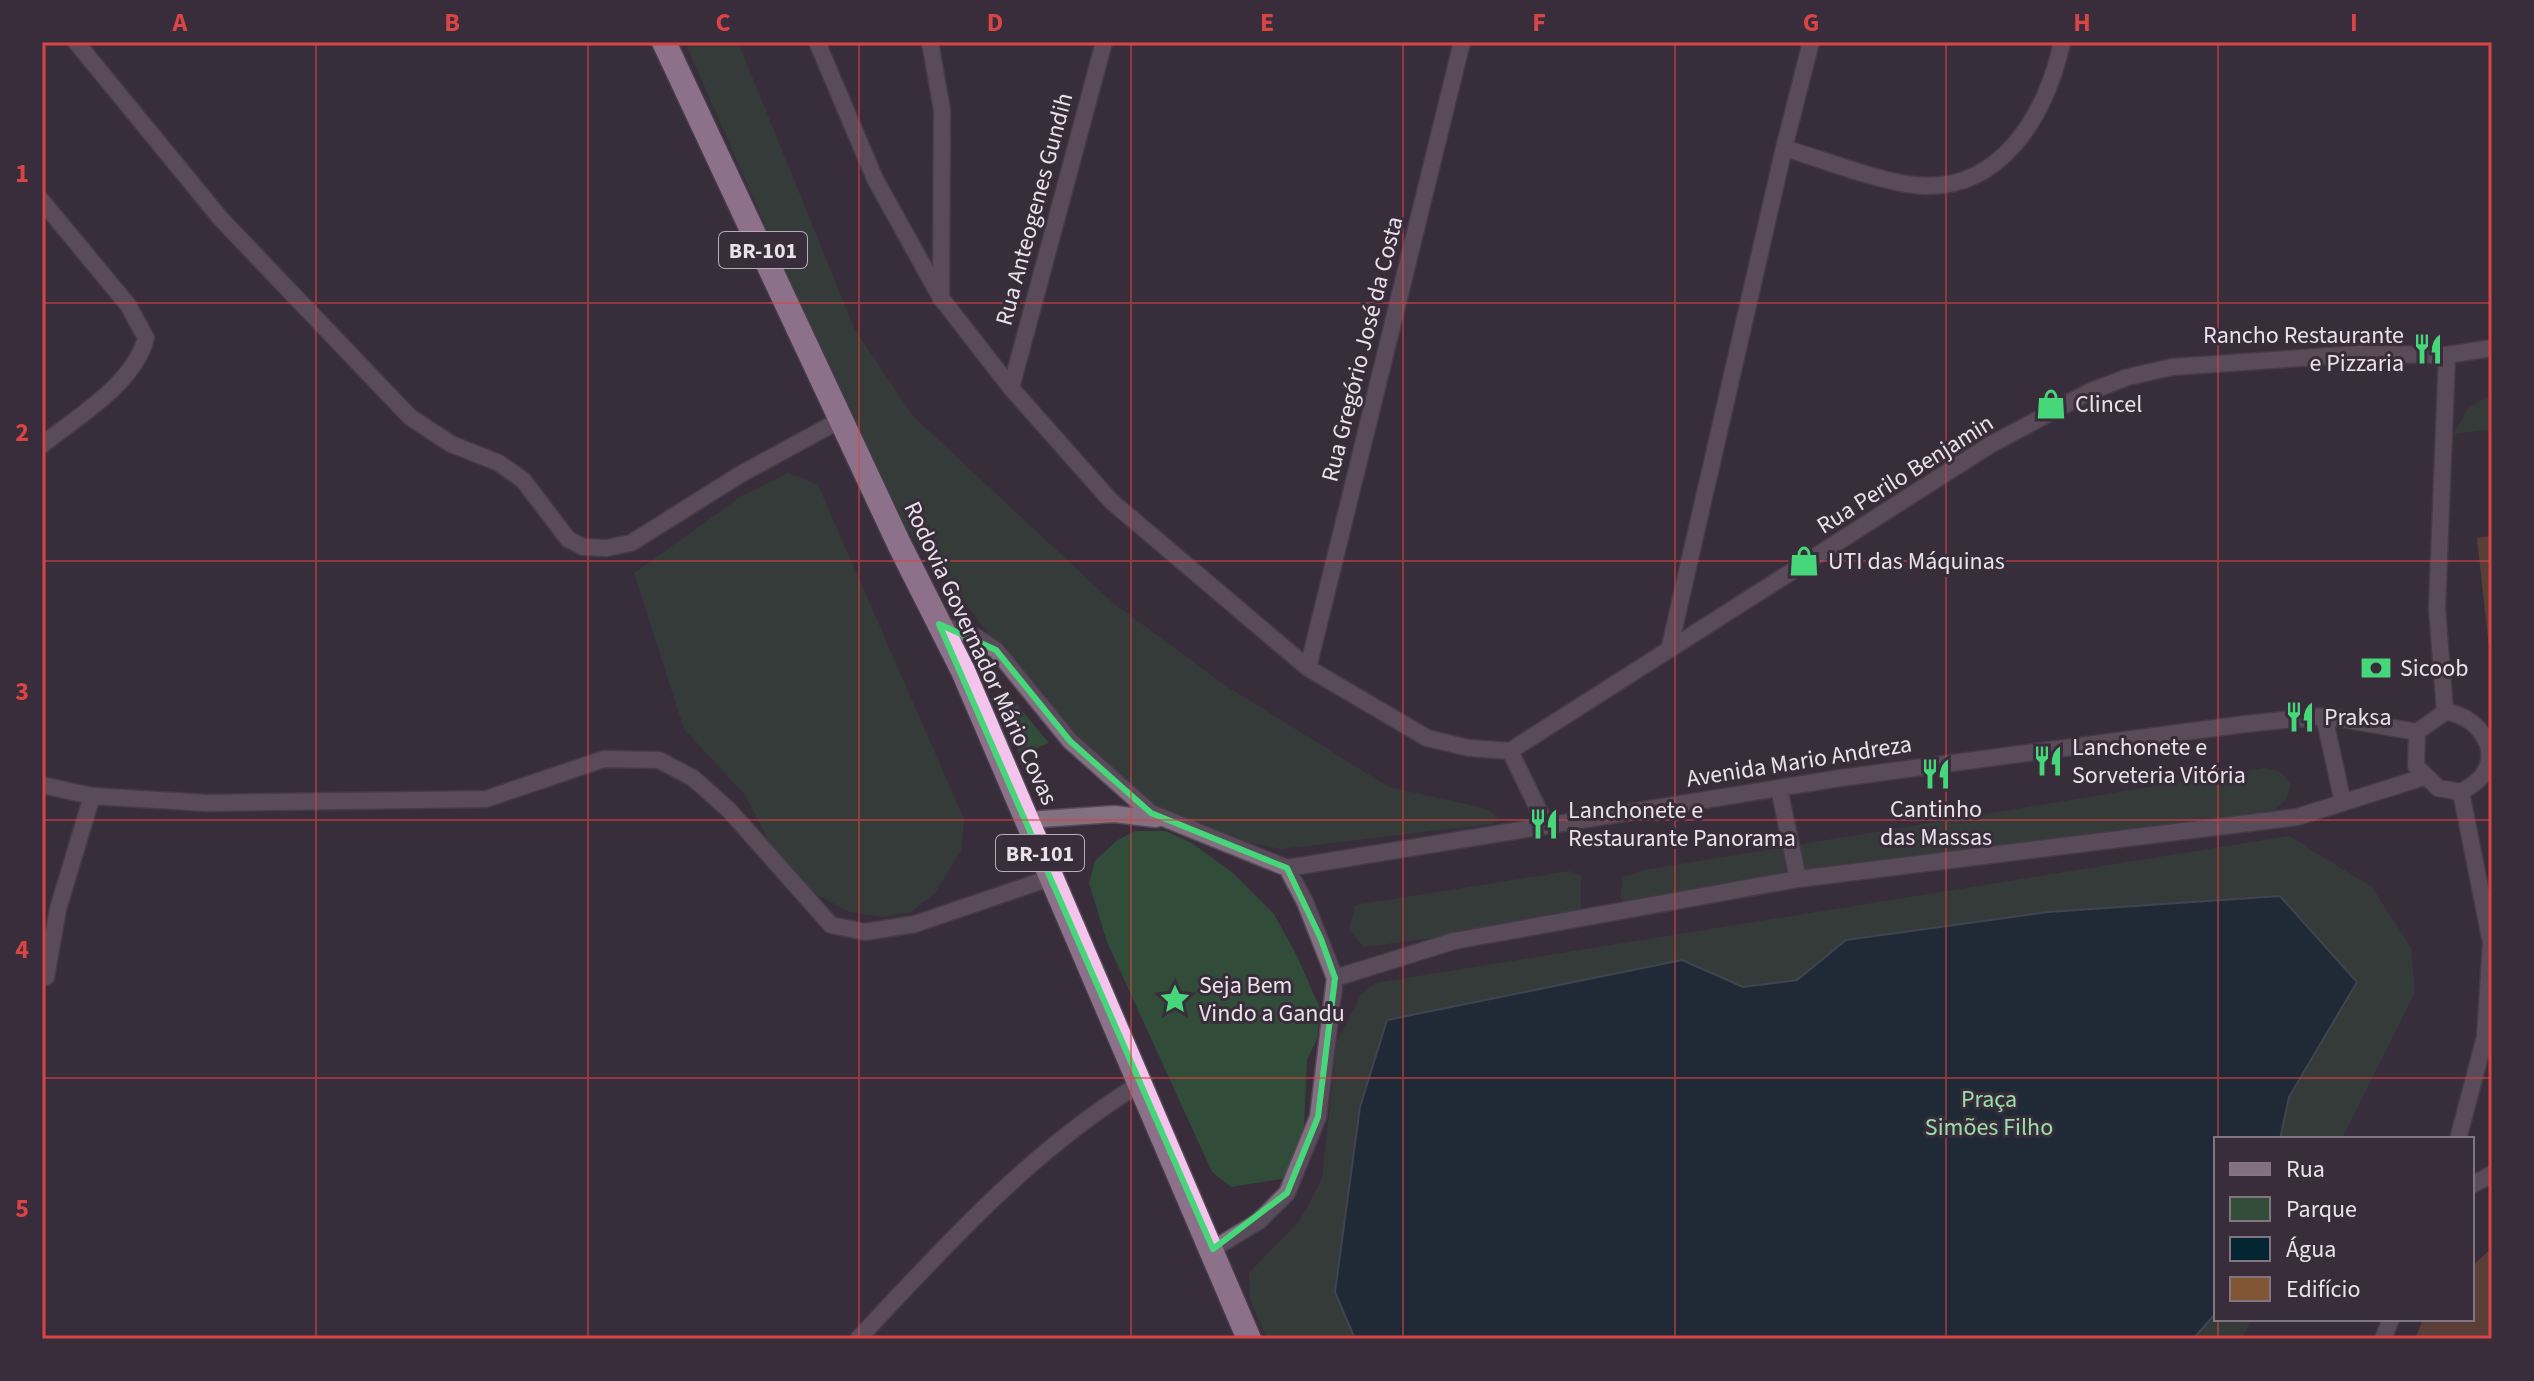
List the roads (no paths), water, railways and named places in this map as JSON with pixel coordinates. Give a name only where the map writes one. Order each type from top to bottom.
[{"type":"highway","name":"Rodovia Governador Mário Covas","points":[[664,42],[939,624],[1027,820],[1249,1339]]},
{"type":"street","points":[[76,42],[221,219],[410,417],[451,444],[499,463],[523,480],[568,539],[583,547],[607,548],[631,543],[741,474],[842,419]]},
{"type":"street","points":[[817,42],[875,179],[941,298],[1011,388],[1111,501],[1308,668],[1427,738],[1469,748],[1510,751],[1546,825]]},
{"type":"street","points":[[930,42],[942,110],[941,298]]},
{"type":"street","name":"Rua Anteogenes Gundih","points":[[1011,388],[1104,42]]},
{"type":"street","name":"Rua Gregório José da Costa","points":[[1308,668],[1462,42]]},
{"type":"street","points":[[1670,646],[1811,42]]},
{"type":"street","points":[[1784,148],[1915,185],[1960,180],[1995,165],[2034,123],[2062,42]]},
{"type":"street","points":[[42,201],[128,305],[146,338],[141,357],[121,381],[42,445]]},
{"type":"street","name":"Rua Perilo Benjamin","points":[[1510,751],[1670,646],[1819,557],[1990,445],[2091,391],[2128,377],[2172,367],[2287,358],[2447,355],[2492,348]]},
{"type":"street","points":[[2445,712],[2437,608],[2447,355]]},
{"type":"street","name":"Avenida Mario Andreza","points":[[939,624],[976,637],[996,650],[1070,741],[1162,819],[1287,868],[1448,845],[1546,825],[1779,788],[2324,716],[2417,732]]},
{"type":"street","points":[[2445,712],[2461,713],[2490,742],[2489,762],[2481,777],[2461,792],[2438,788],[2416,766],[2417,732],[2445,712]]},
{"type":"street","points":[[2324,716],[2343,803]]},
{"type":"street","points":[[42,785],[92,796],[207,803],[486,799],[604,759],[659,760],[693,778],[729,810],[831,925],[865,932],[915,924],[1050,878]]},
{"type":"street","points":[[1335,978],[1454,941],[1798,879],[2297,817],[2424,777]]},
{"type":"street","points":[[1779,788],[1798,879]]},
{"type":"street","points":[[2459,1137],[2488,1039],[2491,933],[2461,792]]},
{"type":"street","points":[[46,977],[58,909],[92,796]]},
{"type":"street","points":[[1027,820],[1114,814],[1162,819]]},
{"type":"street","points":[[1213,1249],[1259,1221],[1287,1193],[1318,1117],[1335,978],[1305,902],[1287,868]]},
{"type":"street","points":[[858,1339],[966,1223],[1090,1114],[1141,1083]]},
{"type":"street","points":[[2474,1184],[2492,1174]]},
{"type":"water","name":"Praça Simões Filho","points":[[2280,896],[2357,982],[2289,1097],[2280,1137],[2214,1137],[2214,1315],[2193,1339],[1355,1339],[1335,1292],[1360,1107],[1387,1020],[1682,960],[1743,987],[1797,980],[1846,940],[2048,912]]},
{"type":"place","name":"Rancho Restaurante e Pizzaria","points":[[2428,349]]},
{"type":"place","name":"Clincel","points":[[2051,404]]},
{"type":"place","name":"UTI das Máquinas","points":[[1804,561]]},
{"type":"place","name":"Sicoob","points":[[2376,668]]},
{"type":"place","name":"Praksa","points":[[2300,717]]},
{"type":"place","name":"Lanchonete e Sorveteria Vitória","points":[[2048,761]]},
{"type":"place","name":"Cantinho das Massas","points":[[1936,774]]},
{"type":"place","name":"Lanchonete e Restaurante Panorama","points":[[1544,824]]},
{"type":"place","name":"Seja Bem Vindo a Gandu","points":[[1175,999]]}]
